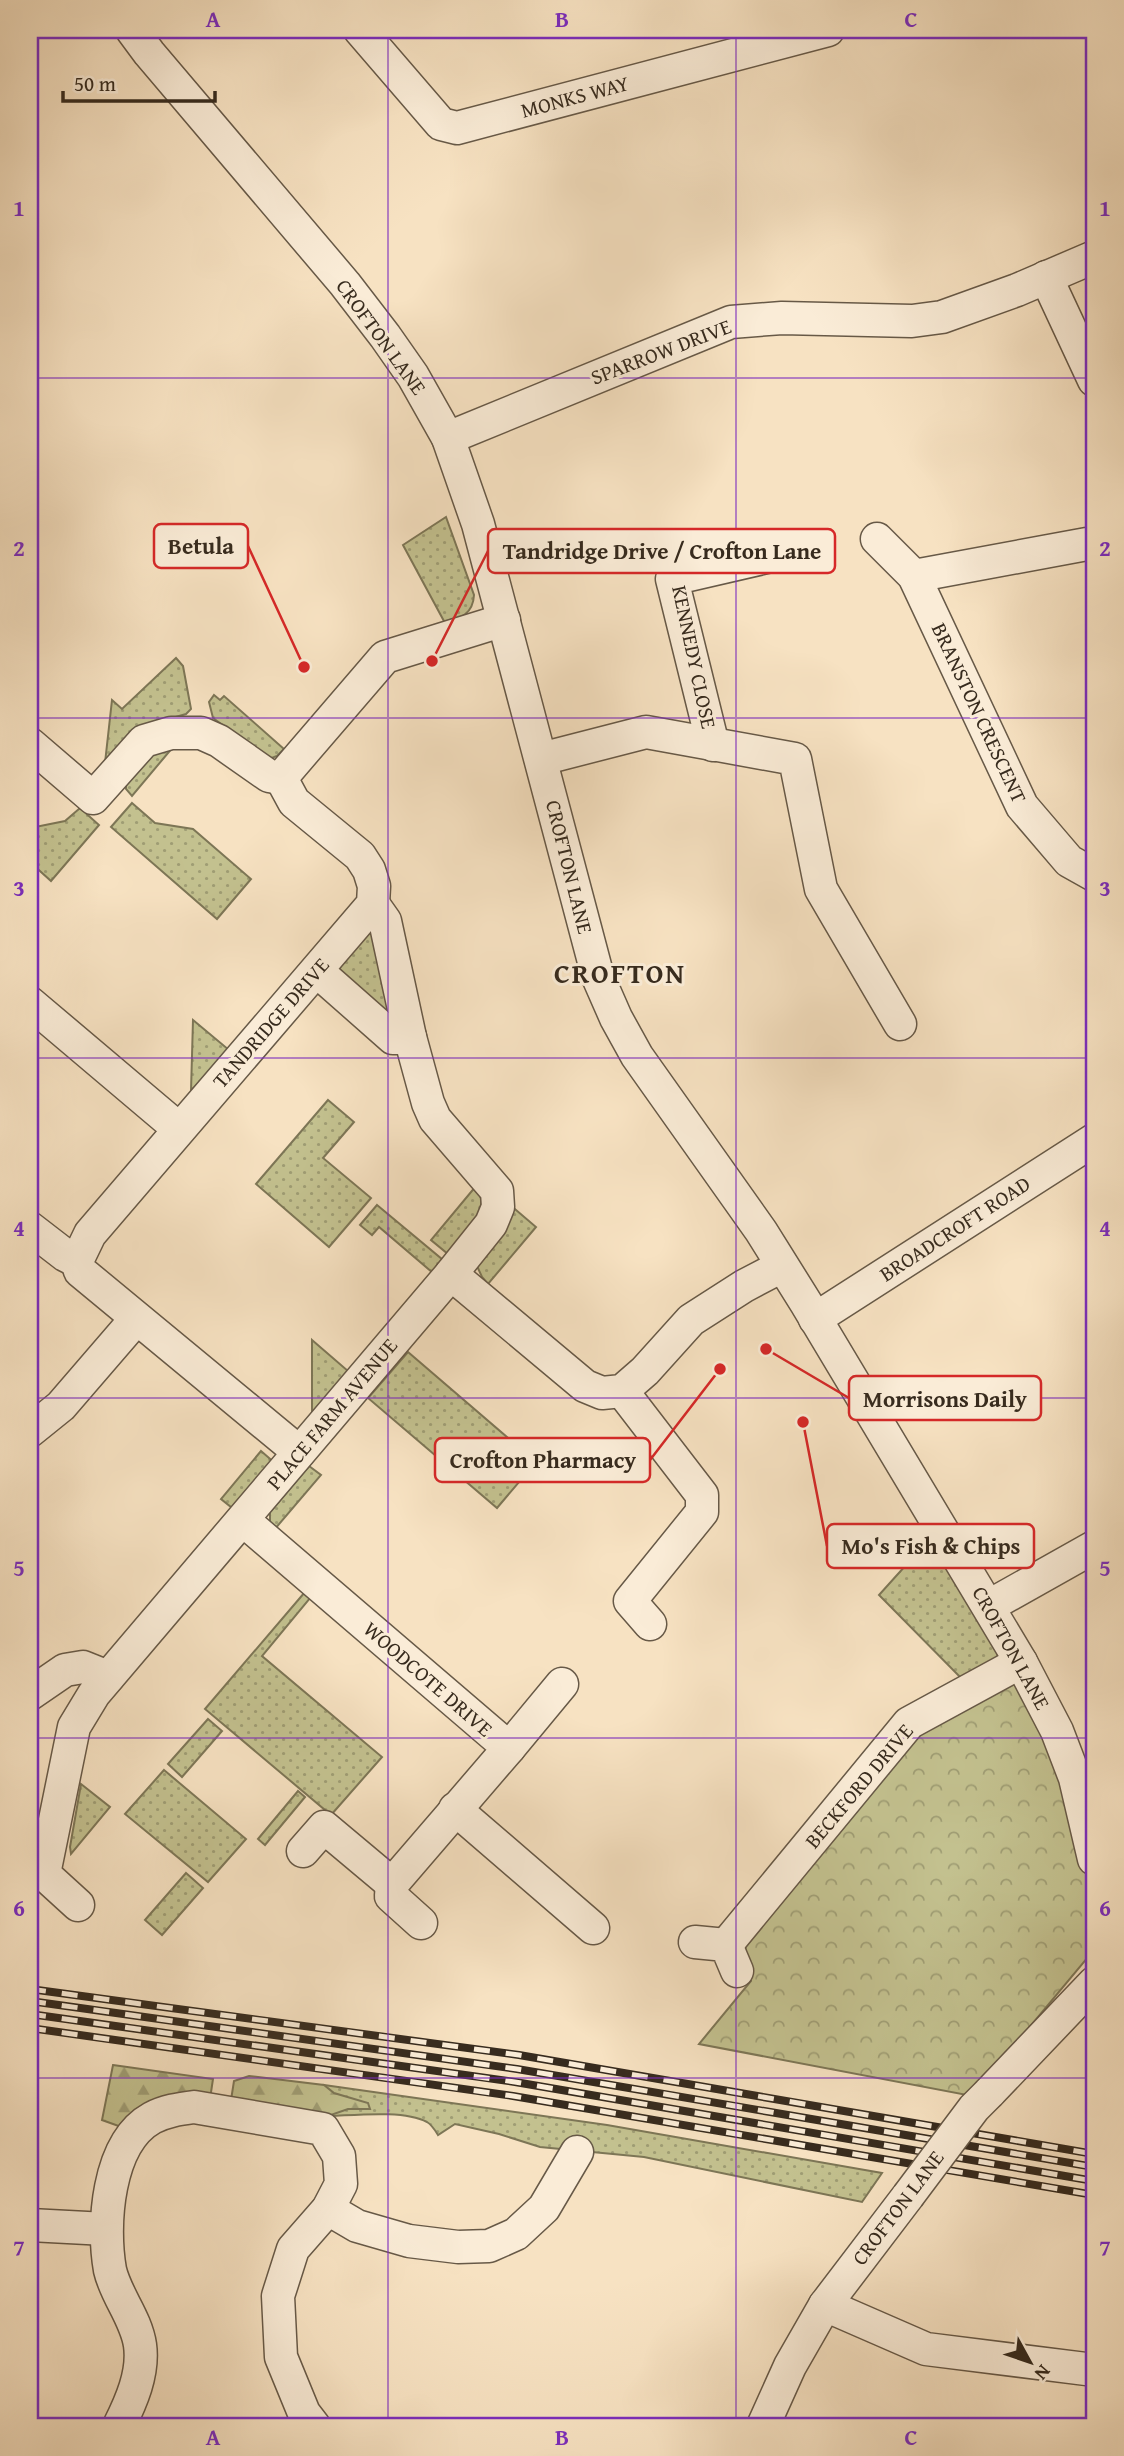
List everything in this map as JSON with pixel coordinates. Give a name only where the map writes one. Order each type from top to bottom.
[{"type":"street","name":"CROFTON LANE","points":[[132,30],[345,284],[413,376],[448,438],[478,524],[598,977],[616,1018],[637,1056],[761,1231],[1021,1662],[1057,1731],[1074,1778],[1094,1859]]},
{"type":"street","name":"MONKS WAY","points":[[360,30],[441,124],[457,128],[828,30]]},
{"type":"street","name":"SPARROW DRIVE","points":[[448,438],[731,322],[782,318],[912,321],[942,317],[969,309],[1094,257]]},
{"type":"street","points":[[1046,277],[1094,380]]},
{"type":"street","name":"BRANSTON CRESCENT","points":[[877,539],[914,576],[1022,806],[1069,861],[1094,875]]},
{"type":"street","points":[[914,576],[1087,544],[1094,545]]},
{"type":"street","name":"KENNEDY CLOSE","points":[[713,745],[672,579],[767,557]]},
{"type":"street","points":[[281,778],[385,657],[504,620]]},
{"type":"street","name":"KENNEDY CLOSE","points":[[541,759],[646,732],[796,758],[821,890],[900,1024]]},
{"type":"street","points":[[30,744],[93,798],[144,741],[170,733],[201,733],[219,741],[269,776],[281,778]]},
{"type":"street","points":[[281,778],[294,802],[360,856],[369,870],[374,886],[373,904],[385,921],[410,1037],[393,1038],[317,971]]},
{"type":"street","name":"TANDRIDGE DRIVE","points":[[78,1261],[90,1234],[373,904]]},
{"type":"street","points":[[30,1003],[179,1129]]},
{"type":"street","name":"PLACE FARM AVENUE","points":[[78,1905],[37,1870],[74,1727],[93,1694],[451,1274],[491,1224],[498,1207],[497,1191],[435,1119],[410,1037]]},
{"type":"street","name":"BROADCROFT ROAD","points":[[815,1319],[1094,1140]]},
{"type":"street","points":[[30,1228],[65,1255],[78,1261],[80,1271],[299,1452]]},
{"type":"street","points":[[451,1274],[585,1386],[602,1393],[622,1391],[645,1371],[691,1320],[782,1266]]},
{"type":"street","points":[[30,1431],[61,1406],[136,1319]]},
{"type":"street","points":[[622,1391],[702,1495],[702,1512],[630,1601],[650,1624]]},
{"type":"street","name":"WOODCOTE DRIVE","points":[[243,1520],[509,1748],[392,1884]]},
{"type":"street","points":[[989,1606],[1094,1546]]},
{"type":"street","name":"BECKFORD DRIVE","points":[[695,1942],[732,1958],[909,1723],[1021,1662]]},
{"type":"street","points":[[30,1694],[65,1670],[83,1667],[107,1677]]},
{"type":"street","points":[[509,1748],[562,1684]]},
{"type":"street","points":[[455,1809],[593,1928]]},
{"type":"street","points":[[303,1850],[324,1827],[392,1884],[391,1896],[421,1923]]},
{"type":"street","name":"CROFTON LANE","points":[[763,2426],[790,2366],[825,2305],[974,2108],[1094,1983]]},
{"type":"street","points":[[118,2426],[131,2403],[140,2345],[111,2272],[106,2229],[111,2186],[119,2160],[133,2137],[150,2119],[174,2110],[194,2107],[323,2129],[339,2156],[341,2183],[328,2209],[293,2249],[278,2296],[281,2357],[304,2413],[314,2426]]},
{"type":"street","points":[[328,2209],[356,2227],[409,2241],[458,2247],[489,2246],[516,2234],[544,2208],[577,2152]]},
{"type":"street","points":[[30,2225],[106,2229]]},
{"type":"street","points":[[825,2305],[926,2349],[1094,2370]]},
{"type":"green space","points":[[446,517],[474,595],[469,611],[445,623],[403,545]]},
{"type":"green space","points":[[176,658],[183,666],[191,709],[186,714],[141,727],[105,763],[112,700],[122,709]]},
{"type":"green space","points":[[214,695],[220,700],[224,696],[284,749],[269,759],[213,718],[209,702]]},
{"type":"green space","points":[[173,747],[132,796],[126,789],[126,783],[153,754]]},
{"type":"green space","points":[[132,803],[155,823],[193,829],[251,879],[217,919],[111,827]]},
{"type":"green space","points":[[80,808],[99,825],[51,881],[30,862],[30,828],[65,821]]},
{"type":"green space","points":[[372,930],[393,1010],[387,1015],[338,972],[343,961],[367,931]]},
{"type":"green space","points":[[193,1020],[229,1050],[191,1091]]},
{"type":"green space","points":[[328,1100],[354,1122],[323,1158],[371,1198],[329,1247],[256,1184]]},
{"type":"green space","points":[[476,1186],[481,1205],[479,1214],[448,1254],[431,1240]]},
{"type":"green space","points":[[509,1204],[536,1227],[488,1284],[477,1266]]},
{"type":"green space","points":[[377,1205],[443,1260],[433,1273],[379,1227],[372,1235],[360,1225]]},
{"type":"green space","points":[[312,1340],[348,1371],[312,1413]]},
{"type":"green space","points":[[408,1352],[536,1462],[497,1508],[368,1398]]},
{"type":"green space","points":[[261,1451],[276,1464],[236,1511],[221,1499]]},
{"type":"green space","points":[[309,1466],[321,1475],[274,1530],[270,1524],[270,1512]]},
{"type":"green space","points":[[934,1534],[1006,1653],[963,1680],[879,1595]]},
{"type":"green space","points":[[305,1592],[311,1597],[262,1656],[382,1757],[331,1815],[205,1709]]},
{"type":"green space","points":[[1018,1672],[1062,1748],[1094,1902],[1094,1950],[972,2096],[699,2044],[751,1981],[744,1940],[914,1731]]},
{"type":"green space","points":[[208,1719],[222,1731],[182,1777],[168,1764]]},
{"type":"green space","points":[[164,1770],[246,1839],[208,1882],[125,1814]]},
{"type":"green space","points":[[81,1784],[110,1807],[71,1854],[70,1847]]},
{"type":"green space","points":[[298,1791],[305,1797],[265,1845],[258,1839]]},
{"type":"green space","points":[[186,1873],[203,1888],[162,1935],[145,1920]]},
{"type":"green space","points":[[113,2065],[213,2079],[210,2099],[124,2128],[102,2120]]},
{"type":"green space","points":[[249,2076],[324,2085],[334,2093],[368,2103],[370,2109],[348,2109],[328,2116],[231,2100],[234,2081]]},
{"type":"green space","points":[[324,2085],[607,2125],[882,2173],[862,2202],[644,2157],[540,2147],[455,2124],[438,2135],[427,2122],[406,2116],[331,2116]]},
{"type":"railway","points":[[30,1989],[519,2055],[1094,2154]]},
{"type":"railway","points":[[30,2001],[517,2069],[1094,2167]]},
{"type":"railway","points":[[30,2014],[515,2082],[1094,2181]]},
{"type":"railway","points":[[30,2028],[513,2096],[1094,2195]]},
{"type":"place","name":"Tandridge Drive / Crofton Lane","points":[[432,661]]},
{"type":"place","name":"Betula","points":[[304,667]]},
{"type":"place","name":"Morrisons Daily","points":[[766,1349]]},
{"type":"place","name":"Crofton Pharmacy","points":[[720,1369]]},
{"type":"place","name":"Mo's Fish & Chips","points":[[803,1422]]},
{"type":"district","name":"CROFTON","points":[[620,973]]}]
